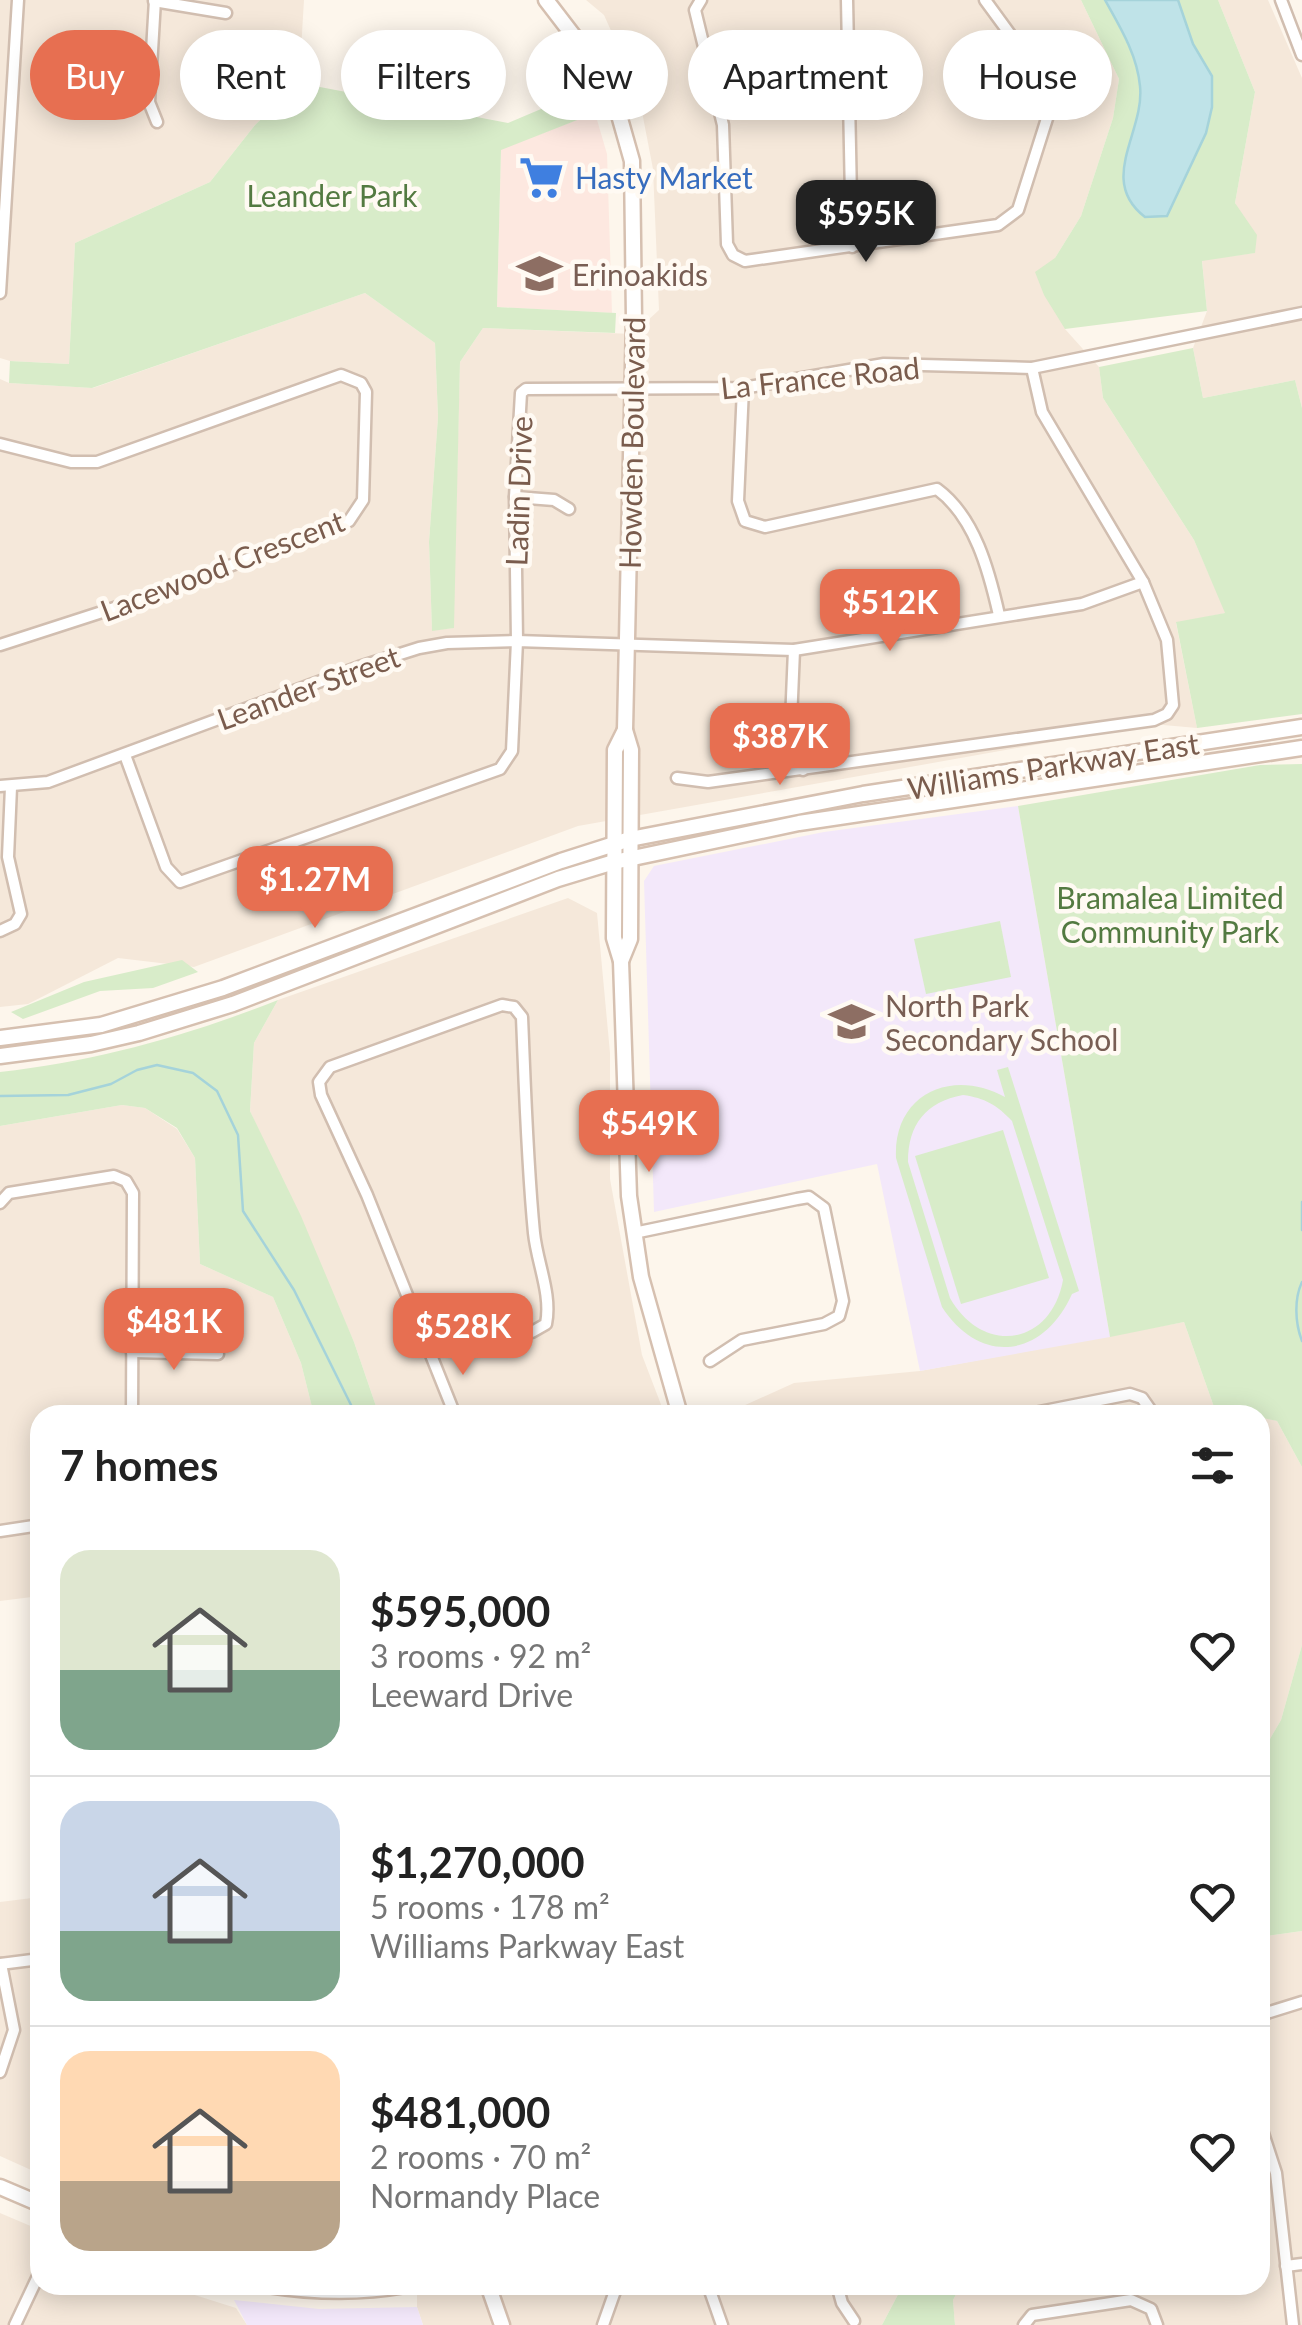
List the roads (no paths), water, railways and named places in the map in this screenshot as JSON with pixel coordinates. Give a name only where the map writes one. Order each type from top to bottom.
[{"type":"main road","name":"Howden Boulevard","points":[[554,3],[602,73],[626,133],[632,160],[634,266],[625,730],[630,750],[630,939],[621,961]]},
{"type":"main road","name":"Williams Parkway East","points":[[0,1038],[101,1025],[223,988],[630,840],[863,794],[1302,727]]},
{"type":"main road","name":"Howden Boulevard","points":[[621,961],[614,938],[615,750],[625,730]]},
{"type":"main road","name":"Williams Parkway East","points":[[0,1056],[139,1034],[251,997],[558,879],[630,858],[798,822],[1302,748]]},
{"type":"main road","points":[[621,961],[628,1186],[641,1277],[677,1405]]},
{"type":"main road","points":[[0,2187],[30,2200]]},
{"type":"main road","points":[[492,2295],[502,2325]]},
{"type":"street","points":[[0,292],[18,0]]},
{"type":"street","points":[[701,0],[695,10],[723,126],[727,244],[733,254],[745,261],[998,224],[1018,210],[1050,109],[1050,96],[1045,82],[985,0]]},
{"type":"street","points":[[847,0],[848,30]]},
{"type":"street","points":[[1280,0],[1302,56]]},
{"type":"street","points":[[157,122],[149,102],[154,1],[226,13]]},
{"type":"street","points":[[851,120],[852,247]]},
{"type":"street","name":"La France Road","points":[[632,389],[742,388],[884,364],[1032,368],[1302,313]]},
{"type":"street","points":[[678,778],[708,782],[803,770],[1154,720],[1168,714],[1172,705],[1168,640],[1142,582],[1042,412],[1032,368]]},
{"type":"street","name":"Lacewood Crescent","points":[[0,444],[72,462],[97,462],[341,375],[361,382],[366,392],[363,500],[349,522],[136,601],[0,645]]},
{"type":"street","name":"Ladin Drive","points":[[125,754],[166,868],[180,882],[500,769],[512,751],[517,641],[515,498],[521,393],[526,388],[632,389]]},
{"type":"street","points":[[742,388],[738,501],[745,520],[765,527],[937,489],[950,499],[987,562],[998,615]]},
{"type":"street","points":[[515,498],[554,500],[569,509]]},
{"type":"street","name":"Leander Street","points":[[6,786],[48,782],[359,666],[447,643],[517,641],[794,650],[1082,604],[1142,582]]},
{"type":"street","points":[[794,650],[792,721],[803,770]]},
{"type":"street","points":[[0,932],[15,924],[21,914],[8,857],[6,786]]},
{"type":"street","points":[[432,1352],[532,1332],[546,1324],[549,1310],[535,1239],[528,1163],[522,1016],[514,1008],[502,1005],[330,1067],[319,1082],[321,1095],[367,1195],[451,1405]]},
{"type":"street","points":[[0,1203],[10,1193],[114,1176],[126,1181],[133,1193],[132,1405]]},
{"type":"street","points":[[634,1233],[797,1198],[809,1198],[824,1208],[843,1301],[839,1316],[824,1324],[742,1340],[710,1361]]},
{"type":"street","points":[[132,1352],[218,1354]]},
{"type":"street","points":[[1074,1405],[1130,1394],[1142,1398],[1147,1405]]},
{"type":"street","points":[[0,1530],[30,1527]]},
{"type":"street","points":[[0,2072],[14,2030],[0,1964],[30,1960]]},
{"type":"street","points":[[1270,2012],[1302,2002]]},
{"type":"street","points":[[1270,2155],[1276,2173],[1292,2325]]},
{"type":"street","points":[[1286,2266],[1302,2264]]},
{"type":"street","points":[[15,2325],[30,2293]]},
{"type":"street","points":[[603,2325],[614,2295]]},
{"type":"street","points":[[712,2295],[722,2325]]},
{"type":"street","points":[[840,2295],[854,2321]]},
{"type":"street","points":[[1024,2325],[1032,2315],[1131,2300],[1151,2309],[1157,2325]]},
{"type":"water","points":[[1105,0],[1178,0],[1193,44],[1212,76],[1212,107],[1206,133],[1167,216],[1145,217],[1131,203],[1125,187],[1126,155],[1140,103],[1140,86],[1132,52]]},
{"type":"waterway","points":[[0,1096],[68,1095],[111,1084],[137,1070],[157,1065],[193,1073],[217,1091],[238,1135],[243,1211],[294,1290],[351,1405]]},
{"type":"waterway","points":[[1302,1202],[1302,1230]]},
{"type":"waterway","points":[[1302,1282],[1296,1311],[1302,1341]]},
{"type":"place","name":"Hasty Market","points":[[542,177]]},
{"type":"place","name":"Erinoakids","points":[[539,274]]},
{"type":"place","name":"North Park Secondary School","points":[[852,1022]]},
{"type":"park label","name":"Leander Park","points":[[332,195]]},
{"type":"park label","name":"Bramalea Limited Community Park","points":[[1170,914]]}]
